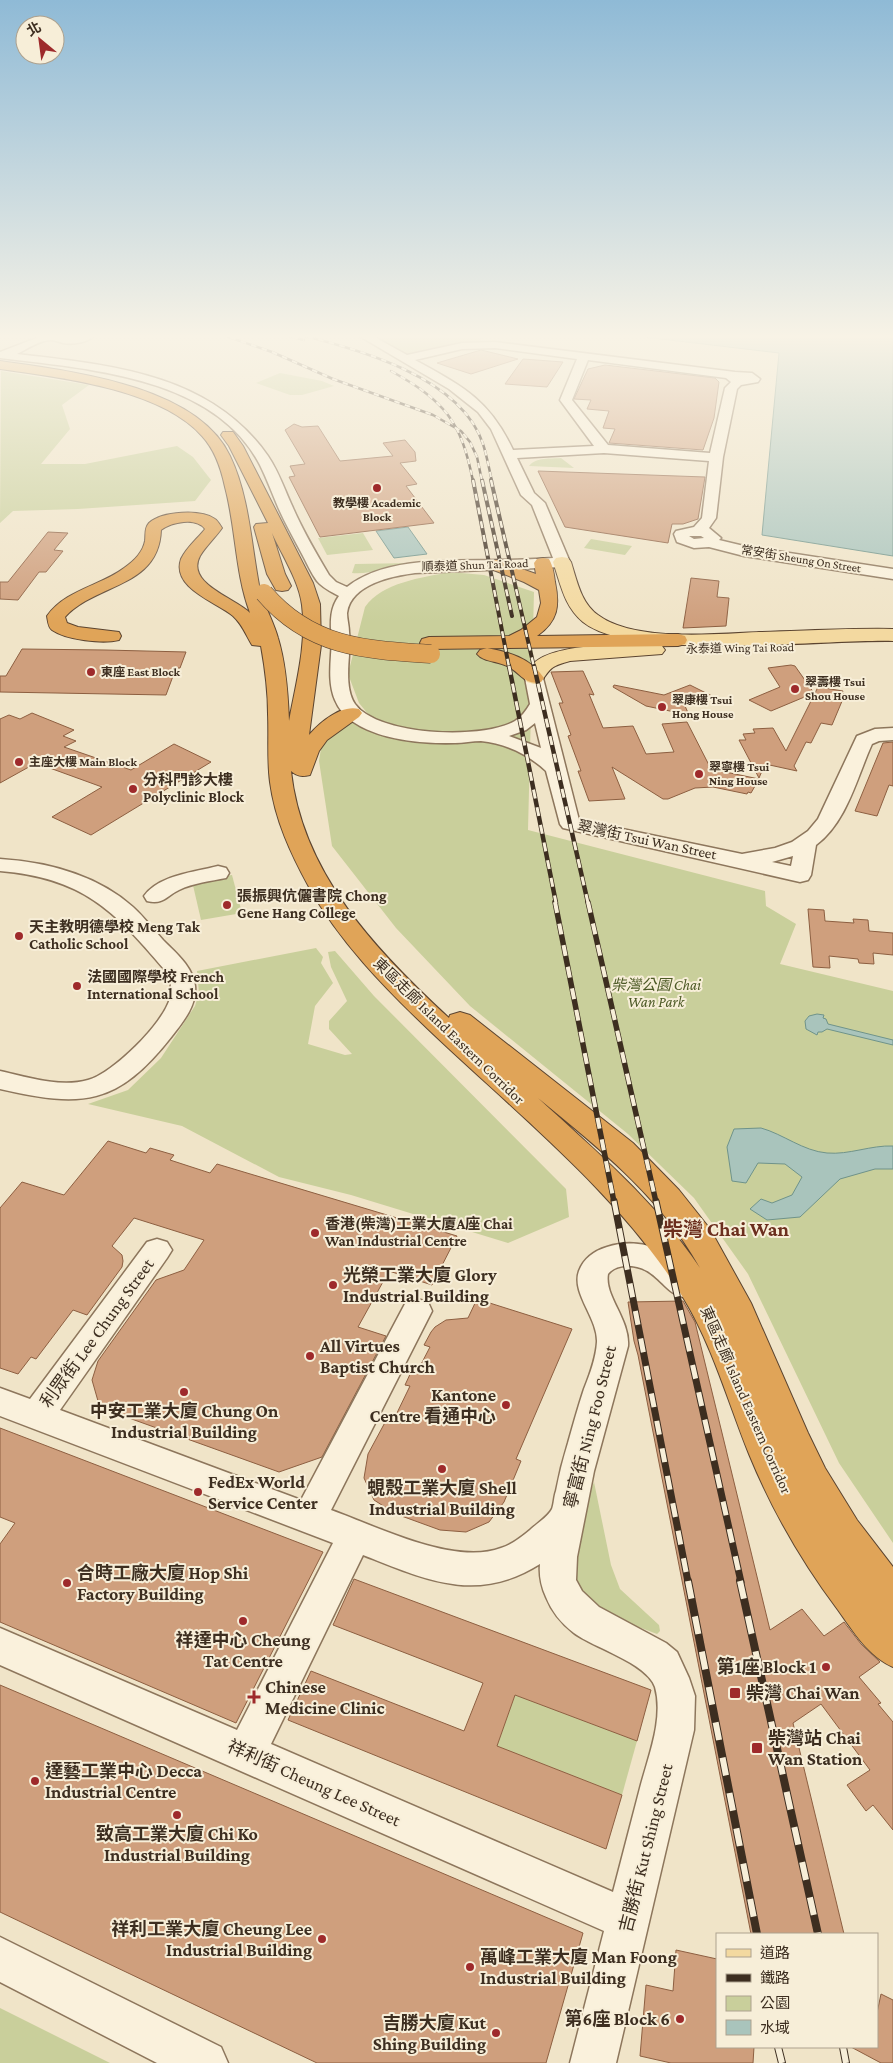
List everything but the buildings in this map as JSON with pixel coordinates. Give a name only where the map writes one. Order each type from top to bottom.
[{"type":"highway","name":"東區走廊 Island Eastern Corridor","points":[[205,430],[222,454],[230,477],[244,536],[251,588],[268,638],[274,675],[279,722],[280,774],[286,805],[307,862],[337,912],[391,980],[617,1190],[672,1254],[708,1310],[728,1354],[769,1458],[802,1522],[833,1571],[893,1647]]},
{"type":"highway","name":"東區走廊 Island Eastern Corridor","points":[[223,430],[236,446],[304,583],[311,604],[312,645],[297,740],[300,784],[310,827],[332,876],[347,900],[380,943],[417,981],[454,1015],[622,1151],[658,1188],[693,1231],[707,1251],[728,1292],[807,1471],[855,1549],[893,1598]]},
{"type":"highway","points":[[248,470],[276,574],[282,586],[291,598],[305,610],[339,627],[430,649],[511,643],[678,640]]},
{"type":"highway","points":[[112,636],[79,634],[68,631],[58,626],[55,620],[56,616],[64,607],[116,581],[138,566],[148,552],[152,541],[153,529],[159,524],[178,518],[202,519],[210,522],[214,528],[190,560],[189,569],[192,577],[202,588],[243,616],[261,644],[274,675]]},
{"type":"highway","points":[[244,536],[264,593],[284,616],[318,634],[370,648],[430,649],[487,654],[588,651]]},
{"type":"highway","points":[[511,643],[536,630],[546,622],[551,611],[542,556]]},
{"type":"highway","points":[[497,565],[530,578],[548,588]]},
{"type":"highway","points":[[487,654],[512,660],[525,668],[534,678]]},
{"type":"highway","points":[[300,784],[303,764],[315,740],[328,727],[352,713]]},
{"type":"main road","name":"永泰道 Wing Tai Road","points":[[562,562],[577,606],[589,618],[620,632],[678,640],[893,635]]},
{"type":"main road","name":"永泰道 Wing Tai Road","points":[[534,678],[537,669],[544,664],[568,655],[588,651],[893,647]]},
{"type":"street","points":[[240,430],[264,459],[290,517],[322,578],[330,584],[352,590],[343,600],[338,614],[341,625],[341,686],[347,706],[352,713],[372,725],[412,736],[477,736],[492,734],[518,726],[528,720],[539,704]]},
{"type":"street","points":[[498,430],[528,495],[538,503],[562,562]]},
{"type":"street","points":[[589,430],[604,449]]},
{"type":"street","name":"常安街 Sheung On Street","points":[[722,430],[716,457],[710,518],[704,536],[744,551],[893,574]]},
{"type":"street","points":[[509,454],[604,449],[716,457]]},
{"type":"street","points":[[528,495],[524,504],[530,522]]},
{"type":"street","name":"順泰道 Shun Tai Road","points":[[352,590],[382,575],[421,567],[497,565],[542,556],[562,562]]},
{"type":"street","points":[[317,568],[349,576],[382,575]]},
{"type":"street","points":[[534,678],[556,769]]},
{"type":"street","name":"翠灣街 Tsui Wan Street","points":[[730,858],[760,858],[781,854],[797,856],[802,860],[832,815],[862,744],[868,737],[884,735]]},
{"type":"street","points":[[477,736],[515,742],[528,748],[556,769]]},
{"type":"street","name":"翠灣街 Tsui Wan Street","points":[[556,769],[570,824],[800,875],[804,855]]},
{"type":"street","points":[[0,865],[20,866],[46,872],[95,891],[120,908],[169,960],[179,972],[184,987],[182,1003],[174,1017],[136,1062],[109,1082],[87,1090],[67,1093],[48,1091],[0,1080]]},
{"type":"street","points":[[155,896],[171,884],[218,873]]},
{"type":"street","name":"利眾街 Lee Chung Street","points":[[37,1416],[158,1250]]},
{"type":"street","name":"寧富街 Ning Foo Street","points":[[567,1518],[594,1406],[609,1364],[613,1342],[611,1327],[594,1292],[592,1283],[595,1270],[600,1264],[614,1256],[632,1254],[651,1258],[669,1268],[708,1310]]},
{"type":"street","points":[[309,1519],[417,1311]]},
{"type":"street","name":"利眾街 Lee Chung Street","points":[[0,1402],[309,1519],[438,1564],[459,1568],[481,1569],[502,1566],[540,1545],[567,1518]]},
{"type":"street","name":"吉勝街 Kut Shing Street","points":[[567,1518],[559,1562],[558,1580],[572,1608],[588,1622],[662,1662],[676,1697],[674,1730],[593,2063]]},
{"type":"street","points":[[246,1754],[355,1535]]},
{"type":"street","name":"祥利街 Cheung Lee Street","points":[[0,1646],[628,1920]]},
{"type":"street","points":[[0,1959],[206,2063]]},
{"type":"green space","points":[[1,430],[69,430],[41,464],[85,464],[177,446],[193,457],[211,480],[195,501],[78,509],[13,511],[0,523]]},
{"type":"green space","points":[[561,458],[574,468],[529,466],[540,460]]},
{"type":"green space","points":[[363,533],[373,550],[327,555],[318,538]]},
{"type":"green space","points":[[591,539],[632,546],[625,555],[584,548]]},
{"type":"green space","points":[[413,563],[366,573],[352,573],[355,564]]},
{"type":"green space","name":"柴灣公園 Chai Wan Park","points":[[450,572],[484,575],[534,592],[528,830],[765,891],[766,906],[796,924],[780,964],[893,991],[893,1543],[839,1463],[748,1274],[694,1198],[628,1134],[470,1006],[396,928],[332,846],[319,761],[323,736],[368,714],[359,703],[348,674],[365,607],[382,592],[403,582]]},
{"type":"green space","points":[[232,875],[242,913],[201,920],[192,881]]},
{"type":"green space","points":[[316,948],[323,957],[321,963],[333,983],[315,1006],[308,1044],[345,1055],[352,1054],[329,1029],[329,1021],[347,1001],[331,967],[328,952],[335,951],[374,996],[566,1189],[569,1217],[508,1243],[351,1195],[279,1177],[182,1126],[88,1104],[128,1090],[161,1058],[195,1006],[199,993],[197,971]]},
{"type":"green space","points":[[594,1482],[611,1565],[620,1589],[659,1625],[660,1631],[657,1634],[586,1607],[570,1589],[568,1556]]},
{"type":"green space","points":[[515,1695],[637,1741],[622,1795],[497,1746]]},
{"type":"green space","points":[[0,2008],[110,2063],[0,2063]]},
{"type":"water","points":[[772,430],[893,430],[893,556],[762,535]]},
{"type":"water","points":[[408,527],[427,554],[394,558],[376,531]]},
{"type":"water","points":[[824,1015],[823,1018],[826,1019],[828,1024],[893,1040],[893,1045],[827,1029],[818,1032],[817,1035],[806,1029],[805,1021],[809,1016]]},
{"type":"water","points":[[761,1128],[818,1152],[844,1153],[893,1146],[893,1169],[875,1169],[840,1179],[800,1217],[767,1220],[750,1209],[761,1199],[772,1203],[792,1195],[802,1177],[785,1164],[758,1163],[746,1183],[732,1181],[727,1147],[734,1129]]},
{"type":"railway","points":[[457,430],[463,443],[473,481]]},
{"type":"railway","points":[[460,430],[470,442],[477,457],[482,481]]},
{"type":"railway","points":[[476,430],[483,444],[492,481]]},
{"type":"railway","points":[[473,480],[509,667]]},
{"type":"railway","points":[[482,480],[512,616]]},
{"type":"railway","points":[[491,480],[534,667]]},
{"type":"railway","points":[[509,666],[556,903]]},
{"type":"railway","points":[[534,666],[588,903]]},
{"type":"railway","points":[[555,902],[614,1202]]},
{"type":"railway","points":[[588,902],[656,1202]]},
{"type":"railway","points":[[614,1201],[688,1582]]},
{"type":"railway","points":[[656,1201],[741,1582]]},
{"type":"railway","points":[[688,1581],[757,1933]]},
{"type":"railway","points":[[740,1581],[818,1933]]},
{"type":"railway","points":[[778,2048],[782,2063]]},
{"type":"railway","points":[[843,2048],[846,2063]]},
{"type":"place","name":"教學樓 Academic Block","points":[[377,488]]},
{"type":"place","name":"東座 East Block","points":[[91,672]]},
{"type":"place","name":"翠壽樓 Tsui Shou House","points":[[795,689]]},
{"type":"place","name":"翠康樓 Tsui Hong House","points":[[662,707]]},
{"type":"place","name":"主座大樓 Main Block","points":[[19,762]]},
{"type":"place","name":"翠寧樓 Tsui Ning House","points":[[699,774]]},
{"type":"place","name":"分科門診大樓 Polyclinic Block","points":[[133,789]]},
{"type":"place","name":"張振興伉儷書院 Chong Gene Hang College","points":[[227,905]]},
{"type":"place","name":"天主教明德學校 Meng Tak Catholic School","points":[[19,936]]},
{"type":"place","name":"法國國際學校 French International School","points":[[77,986]]},
{"type":"place","name":"香港(柴灣)工業大廈A座 Chai Wan Industrial Centre","points":[[315,1233]]},
{"type":"place","name":"光榮工業大廈 Glory Industrial Building","points":[[333,1285]]},
{"type":"place","name":"All Virtues Baptist Church","points":[[310,1356]]},
{"type":"place","name":"中安工業大廈 Chung On Industrial Building","points":[[184,1392]]},
{"type":"place","name":"Kantone Centre 看通中心","points":[[506,1405]]},
{"type":"place","name":"蜆殼工業大廈 Shell Industrial Building","points":[[442,1469]]},
{"type":"place","name":"FedEx World Service Center","points":[[198,1492]]},
{"type":"place","name":"合時工廠大廈 Hop Shi Factory Building","points":[[67,1583]]},
{"type":"place","name":"祥達中心 Cheung Tat Centre","points":[[243,1621]]},
{"type":"place","name":"第1座 Block 1","points":[[826,1667]]},
{"type":"place","name":"柴灣 Chai Wan","points":[[735,1693]]},
{"type":"place","name":"Chinese Medicine Clinic","points":[[254,1697]]},
{"type":"place","name":"柴灣站 Chai Wan Station","points":[[757,1748]]},
{"type":"place","name":"達藝工業中心 Decca Industrial Centre","points":[[35,1781]]},
{"type":"place","name":"致高工業大廈 Chi Ko Industrial Building","points":[[177,1815]]},
{"type":"place","name":"祥利工業大廈 Cheung Lee Industrial Building","points":[[322,1939]]},
{"type":"place","name":"萬峰工業大廈 Man Foong Industrial Building","points":[[470,1967]]},
{"type":"place","name":"第6座 Block 6","points":[[680,2019]]},
{"type":"place","name":"吉勝大廈 Kut Shing Building","points":[[496,2033]]},
{"type":"district","name":"柴灣 Chai Wan","points":[[726,1229]]}]
